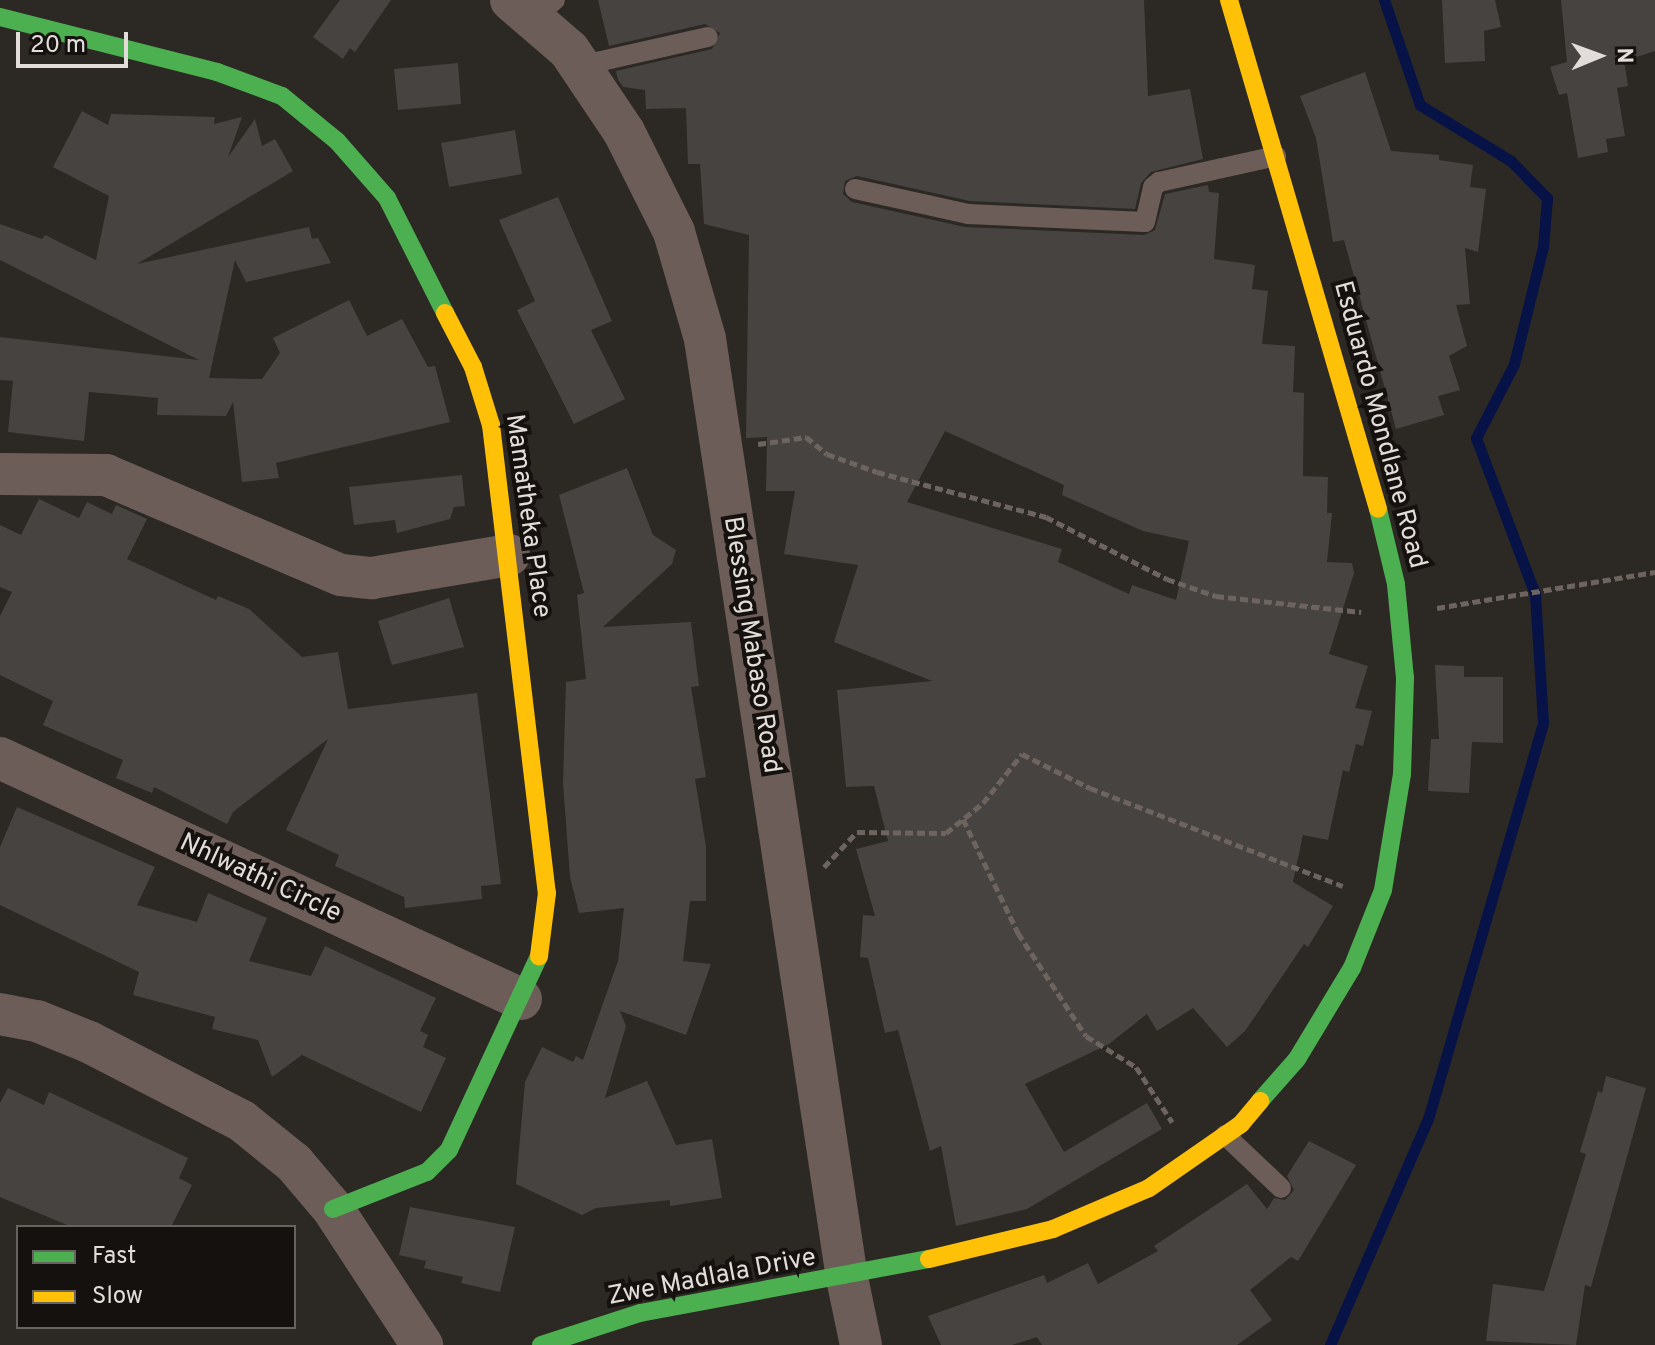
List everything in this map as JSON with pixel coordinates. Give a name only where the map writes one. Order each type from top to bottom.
[{"type":"street","name":"Esduardo Mondlane Road","points":[[847,1278],[1053,1229],[1149,1188],[1241,1124],[1297,1059],[1352,968],[1379,900],[1402,774],[1405,678],[1399,617],[1368,465],[1229,0]]},
{"type":"street","name":"Blessing Mabaso Road","points":[[533,6],[624,132],[674,232],[705,339],[847,1278],[861,1345]]},
{"type":"street","name":"Mamatheka Place","points":[[0,17],[217,72],[282,96],[337,141],[387,198],[473,367],[491,425],[509,555],[547,893],[543,948],[449,1150],[427,1172],[333,1209]]},
{"type":"street","points":[[0,474],[106,475],[341,575],[372,578],[509,555]]},
{"type":"street","name":"Nhlwathi Circle","points":[[0,758],[521,999]]},
{"type":"street","points":[[0,1014],[37,1021],[89,1042],[242,1121],[294,1163],[333,1209],[422,1345]]},
{"type":"street","name":"Zwe Madlala Drive","points":[[541,1345],[640,1313],[847,1278]]},
{"type":"lane","points":[[579,66],[708,37]]},
{"type":"lane","points":[[855,189],[968,214],[1135,223],[1145,222],[1153,187],[1159,182],[1276,156]]},
{"type":"lane","points":[[1225,1135],[1281,1188]]},
{"type":"path","points":[[722,451],[806,437],[827,454],[877,472],[1046,517],[1196,590],[1399,617],[1493,594],[1655,572]]},
{"type":"path","points":[[788,884],[820,870],[857,832],[946,833],[963,819],[1022,754],[1090,788],[1379,900]]},
{"type":"path","points":[[963,819],[1018,933],[1086,1036],[1136,1067],[1194,1156]]},
{"type":"building","points":[[340,0],[391,0],[355,52],[350,48],[343,59],[313,37]]},
{"type":"building","points":[[598,0],[1144,0],[1148,96],[1190,89],[1203,159],[1151,172],[1141,183],[1135,209],[970,201],[857,176],[845,181],[843,194],[852,202],[965,227],[1144,235],[1155,230],[1165,194],[1208,185],[1209,192],[1219,193],[1214,259],[1255,265],[1252,289],[1268,291],[1262,344],[1295,346],[1293,392],[1304,393],[1303,476],[1328,477],[1327,513],[1332,513],[1327,562],[1352,563],[1354,573],[1329,654],[1368,666],[1355,708],[1372,711],[1363,746],[1356,744],[1349,772],[1343,770],[1328,840],[1303,835],[1293,882],[1333,906],[1308,947],[1304,944],[1245,1031],[1227,1047],[1193,1008],[1157,1031],[1147,1014],[1109,1044],[1025,1084],[1064,1152],[1147,1103],[1162,1129],[1027,1209],[956,1226],[941,1146],[930,1151],[898,1030],[885,1033],[868,958],[860,957],[863,915],[875,916],[856,849],[888,841],[874,786],[846,787],[837,690],[932,681],[834,642],[858,565],[784,554],[795,491],[766,491],[767,437],[746,438],[749,235],[704,224],[700,164],[688,164],[686,108],[646,109],[645,90],[623,87],[618,80],[616,71],[712,49],[720,33],[705,24],[609,46]],"holes":[[[945,431],[1064,485],[1062,495],[1143,531],[1189,541],[1176,600],[1132,585],[1129,594],[1058,562],[1062,549],[907,502]]]},
{"type":"building","points":[[1442,0],[1495,0],[1501,27],[1484,31],[1485,61],[1445,63]]},
{"type":"building","points":[[1561,0],[1655,0],[1655,51],[1624,61],[1628,86],[1617,88],[1625,136],[1606,139],[1608,152],[1578,158],[1567,93],[1559,95],[1550,67],[1567,62]]},
{"type":"building","points":[[458,63],[461,104],[398,110],[394,69]]},
{"type":"building","points":[[1365,72],[1391,151],[1439,155],[1439,160],[1473,165],[1470,187],[1486,189],[1478,252],[1465,248],[1470,304],[1456,305],[1467,346],[1449,356],[1460,390],[1438,396],[1444,415],[1396,429],[1344,240],[1333,242],[1316,138],[1300,96]]},
{"type":"building","points":[[82,111],[108,125],[111,114],[215,117],[214,124],[242,117],[228,157],[255,119],[262,146],[275,139],[293,171],[137,264],[309,227],[312,239],[318,238],[331,263],[246,282],[235,260],[209,378],[262,379],[280,353],[273,338],[349,300],[367,336],[402,319],[428,367],[435,366],[450,422],[276,463],[279,478],[242,482],[233,402],[226,416],[157,415],[158,398],[89,392],[84,441],[8,432],[13,381],[0,380],[0,337],[199,360],[0,260],[0,224],[42,239],[45,235],[96,260],[109,196],[53,167]]},
{"type":"building","points":[[515,130],[522,174],[449,187],[441,143]]},
{"type":"building","points":[[558,197],[612,321],[591,330],[625,399],[574,424],[517,310],[535,301],[499,220]]},
{"type":"building","points":[[627,468],[653,535],[676,550],[672,564],[603,627],[691,622],[699,686],[691,687],[706,777],[695,779],[706,847],[706,901],[690,901],[683,961],[711,964],[686,1035],[620,1011],[626,1026],[605,1098],[647,1081],[676,1145],[712,1139],[722,1198],[670,1206],[670,1200],[596,1208],[582,1215],[516,1184],[525,1082],[542,1047],[573,1062],[576,1056],[583,1060],[618,961],[624,908],[579,913],[570,877],[563,783],[566,682],[586,679],[577,595],[584,593],[559,495]]},
{"type":"building","points":[[462,475],[465,506],[454,507],[450,519],[397,533],[395,520],[354,525],[349,487]]},
{"type":"building","points":[[39,499],[79,518],[87,502],[112,514],[116,505],[147,519],[127,559],[216,600],[218,596],[249,609],[302,657],[338,652],[348,709],[477,693],[501,884],[481,886],[482,899],[405,908],[404,897],[335,866],[339,855],[286,830],[328,739],[233,812],[227,824],[154,787],[152,793],[116,778],[123,760],[43,725],[53,701],[0,675],[0,616],[12,592],[0,587],[0,525],[21,535]]},
{"type":"building","points":[[449,598],[464,647],[392,665],[378,621]]},
{"type":"building","points":[[1435,665],[1464,666],[1464,677],[1503,677],[1503,743],[1472,742],[1469,793],[1428,791],[1431,739],[1439,739]]},
{"type":"building","points":[[17,807],[155,867],[137,905],[197,922],[208,893],[267,918],[249,961],[311,976],[325,946],[436,998],[420,1031],[428,1035],[423,1047],[446,1058],[421,1112],[302,1055],[272,1077],[258,1040],[212,1029],[215,1017],[133,995],[139,972],[0,905],[0,847]]},
{"type":"building","points":[[1606,1076],[1646,1088],[1591,1287],[1585,1285],[1576,1345],[1486,1341],[1493,1284],[1544,1291],[1586,1154],[1580,1152],[1598,1091],[1602,1093]]},
{"type":"building","points":[[8,1088],[44,1105],[49,1092],[188,1158],[179,1178],[192,1185],[172,1225],[67,1225],[0,1197],[0,1103]]},
{"type":"building","points":[[1309,1141],[1356,1165],[1298,1261],[1291,1257],[1250,1290],[1272,1320],[1237,1345],[1042,1345],[1037,1337],[1012,1345],[941,1345],[928,1316],[1044,1275],[1047,1283],[1088,1263],[1098,1284],[1158,1251],[1154,1246],[1247,1184],[1267,1209],[1274,1198],[1285,1200],[1294,1190],[1287,1176]]},
{"type":"building","points":[[410,1207],[515,1227],[500,1292],[461,1283],[463,1277],[424,1268],[426,1261],[399,1255]]},
{"type":"waterway","points":[[1330,1345],[1428,1119],[1543,722],[1535,594],[1476,438],[1514,364],[1543,247],[1547,198],[1511,161],[1420,105],[1384,0]]},
{"type":"traffic: fast","points":[[0,17],[217,72],[282,96],[337,141],[387,198],[445,313]]},
{"type":"traffic: fast","points":[[1260,1101],[1297,1059],[1352,968],[1383,890],[1402,774],[1405,678],[1396,584],[1378,509]]},
{"type":"traffic: fast","points":[[333,1209],[427,1172],[449,1150],[539,956]]},
{"type":"traffic: fast","points":[[541,1345],[640,1313],[929,1259]]},
{"type":"traffic: slow","points":[[1229,0],[1378,509]]},
{"type":"traffic: slow","points":[[445,313],[473,367],[491,425],[547,893],[539,956]]},
{"type":"traffic: slow","points":[[929,1259],[1053,1229],[1149,1188],[1241,1124],[1260,1101]]}]
